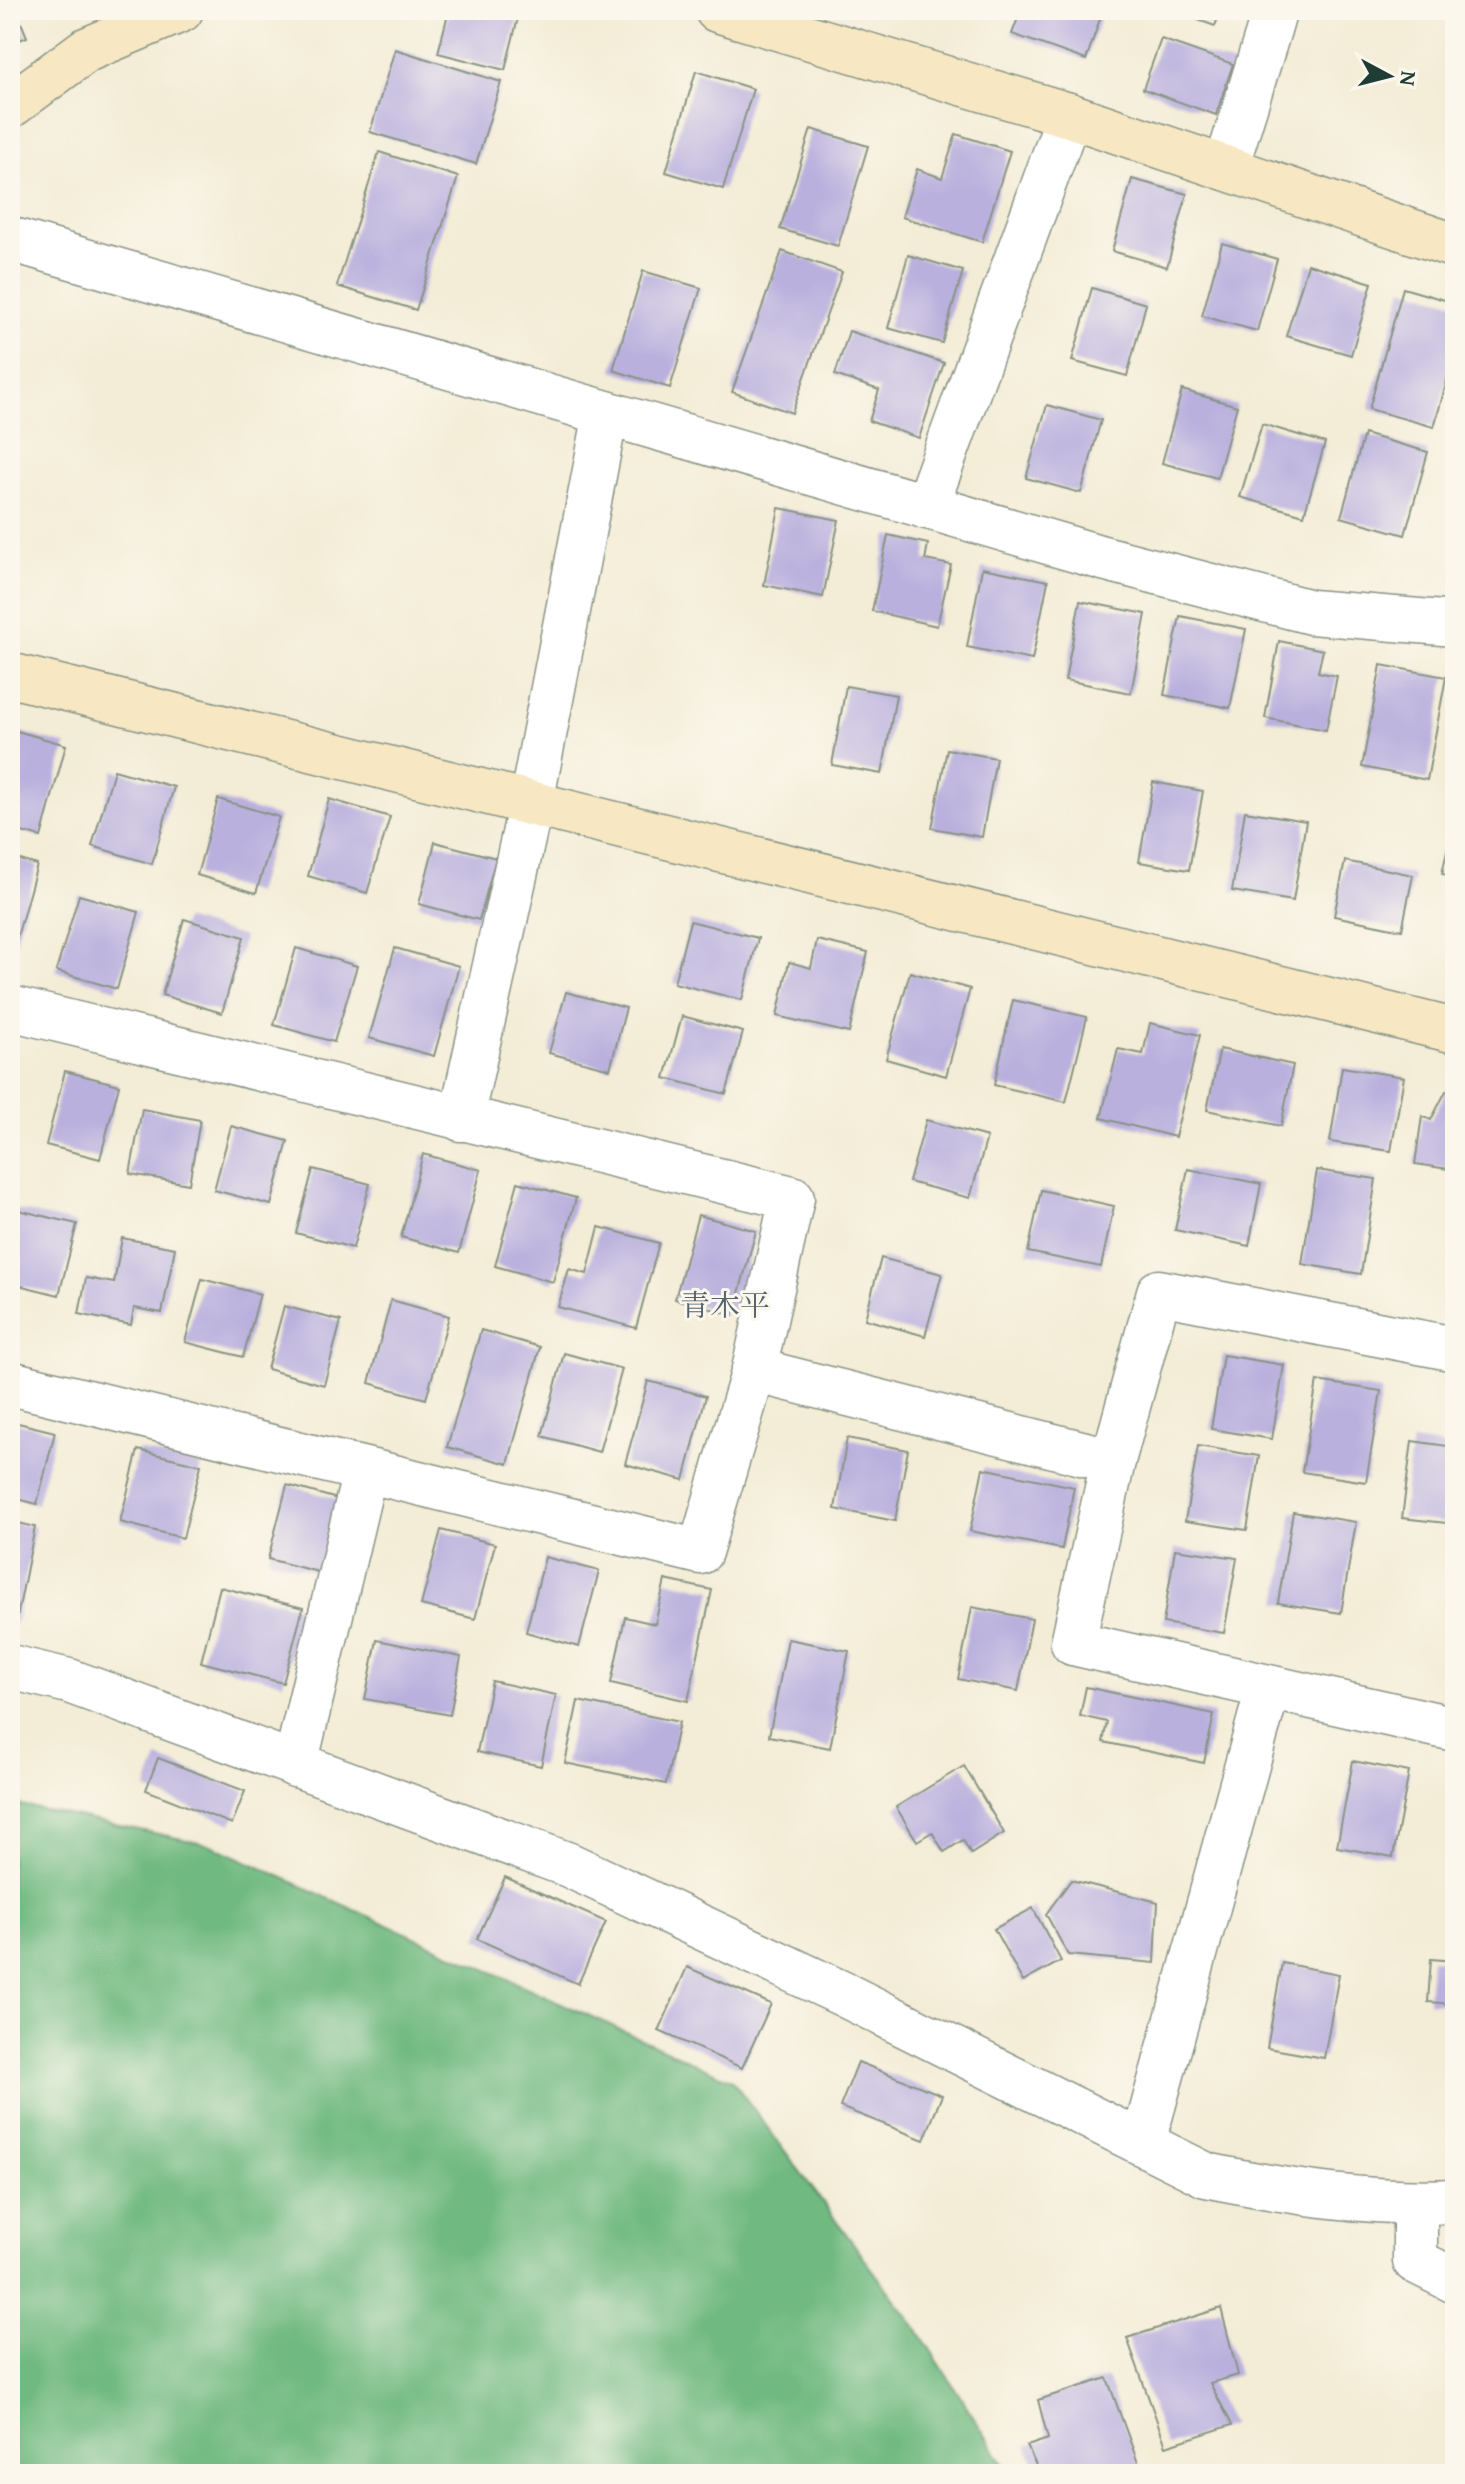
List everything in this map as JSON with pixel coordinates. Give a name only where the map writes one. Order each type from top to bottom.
[{"type":"street","points":[[10,106],[86,50],[181,10]]},
{"type":"street","points":[[717,10],[1069,115],[1455,246]]},
{"type":"street","points":[[1226,168],[1275,10]]},
{"type":"street","points":[[926,507],[1069,115]]},
{"type":"street","points":[[10,239],[1103,558],[1311,612],[1455,624]]},
{"type":"street","points":[[461,1119],[531,803],[606,413]]},
{"type":"street","points":[[10,675],[1455,1031]]},
{"type":"street","points":[[10,1008],[792,1198],[754,1370],[700,1552],[10,1383]]},
{"type":"street","points":[[1455,1349],[1159,1292],[1113,1461],[1073,1643],[1455,1729]]},
{"type":"street","points":[[754,1370],[1113,1461]]},
{"type":"street","points":[[295,1765],[365,1471]]},
{"type":"street","points":[[10,1667],[69,1681],[569,1865],[841,1993],[1206,2175],[1269,2188],[1435,2202],[1415,2261],[1455,2281]]},
{"type":"street","points":[[1143,2143],[1268,1689]]},
{"type":"green space","points":[[10,1803],[211,1845],[732,2080],[919,2332],[1010,2474],[10,2474]]},
{"type":"building","points":[[10,10],[16,10],[27,37],[10,44]]},
{"type":"building","points":[[449,10],[520,10],[505,70],[438,53]]},
{"type":"building","points":[[1021,10],[1103,10],[1086,60],[1012,34]]},
{"type":"building","points":[[1170,10],[1221,10],[1215,26]]},
{"type":"building","points":[[1161,39],[1233,64],[1216,115],[1143,89]]},
{"type":"building","points":[[395,49],[501,82],[476,164],[370,132]]},
{"type":"building","points":[[696,71],[753,89],[723,189],[666,172]]},
{"type":"building","points":[[811,129],[868,146],[838,246],[780,229]]},
{"type":"building","points":[[956,134],[1010,151],[982,242],[902,217],[917,169],[942,178]]},
{"type":"building","points":[[379,152],[458,177],[416,310],[337,286]]},
{"type":"building","points":[[1132,179],[1187,194],[1167,267],[1112,251]]},
{"type":"building","points":[[1222,243],[1277,259],[1257,331],[1202,316]]},
{"type":"building","points":[[782,251],[842,272],[792,413],[732,392]]},
{"type":"building","points":[[908,255],[963,271],[942,343],[888,328]]},
{"type":"building","points":[[1308,264],[1372,283],[1351,355],[1286,336]]},
{"type":"building","points":[[643,271],[701,288],[670,388],[613,370]]},
{"type":"building","points":[[1092,288],[1146,304],[1127,376],[1072,361]]},
{"type":"building","points":[[1403,288],[1455,303],[1455,352],[1434,427],[1369,409]]},
{"type":"building","points":[[849,331],[944,363],[919,438],[869,421],[879,390],[835,375]]},
{"type":"building","points":[[1182,390],[1237,406],[1217,478],[1162,463]]},
{"type":"building","points":[[1047,405],[1101,420],[1081,493],[1026,478]]},
{"type":"building","points":[[1262,424],[1325,443],[1304,515],[1240,497]]},
{"type":"building","points":[[1364,434],[1428,452],[1405,535],[1341,517]]},
{"type":"building","points":[[779,508],[839,520],[823,597],[764,585]]},
{"type":"building","points":[[888,535],[928,544],[925,560],[951,565],[937,626],[872,611]]},
{"type":"building","points":[[982,568],[1048,581],[1032,660],[967,647]]},
{"type":"building","points":[[1080,601],[1146,614],[1131,693],[1065,680]]},
{"type":"building","points":[[1180,616],[1246,629],[1230,708],[1164,695]]},
{"type":"building","points":[[1279,641],[1323,650],[1318,672],[1337,676],[1326,730],[1265,718]]},
{"type":"building","points":[[1381,665],[1446,677],[1427,780],[1362,767]]},
{"type":"building","points":[[846,686],[896,695],[882,774],[832,765]]},
{"type":"building","points":[[10,729],[66,745],[41,837],[10,829]]},
{"type":"building","points":[[947,749],[996,758],[982,837],[932,828]]},
{"type":"building","points":[[114,770],[174,787],[152,864],[92,846]]},
{"type":"building","points":[[1153,782],[1203,791],[1189,870],[1139,862]]},
{"type":"building","points":[[218,799],[279,817],[256,893],[197,875]]},
{"type":"building","points":[[329,799],[390,817],[367,893],[308,876]]},
{"type":"building","points":[[1245,811],[1306,821],[1293,901],[1232,891]]},
{"type":"building","points":[[1455,818],[1455,876],[1442,874]]},
{"type":"building","points":[[435,842],[496,858],[479,920],[419,904]]},
{"type":"building","points":[[10,857],[37,865],[14,948],[10,947]]},
{"type":"building","points":[[1345,861],[1413,875],[1402,930],[1334,916]]},
{"type":"building","points":[[79,895],[139,912],[117,989],[56,971]]},
{"type":"building","points":[[184,919],[244,937],[222,1013],[162,995]]},
{"type":"building","points":[[690,921],[758,938],[742,1000],[674,983]]},
{"type":"building","points":[[817,940],[868,952],[849,1033],[777,1016],[789,962],[811,968]]},
{"type":"building","points":[[296,948],[357,966],[334,1042],[274,1025]]},
{"type":"building","points":[[395,948],[459,966],[434,1056],[369,1038]]},
{"type":"building","points":[[910,972],[970,989],[946,1076],[886,1059]]},
{"type":"building","points":[[566,992],[626,1008],[610,1069],[549,1053]]},
{"type":"building","points":[[1013,1000],[1087,1017],[1066,1102],[994,1085]]},
{"type":"building","points":[[682,1016],[743,1032],[726,1094],[665,1078]]},
{"type":"building","points":[[1150,1023],[1200,1035],[1175,1137],[1101,1118],[1118,1049],[1143,1054]]},
{"type":"building","points":[[1220,1049],[1293,1065],[1281,1126],[1207,1110]]},
{"type":"building","points":[[1342,1067],[1404,1077],[1391,1151],[1330,1142]]},
{"type":"building","points":[[65,1071],[119,1085],[100,1159],[46,1145]]},
{"type":"building","points":[[1446,1091],[1455,1092],[1455,1170],[1415,1164],[1422,1116],[1431,1120]]},
{"type":"building","points":[[142,1109],[200,1120],[189,1184],[130,1174]]},
{"type":"building","points":[[926,1120],[987,1137],[970,1198],[909,1182]]},
{"type":"building","points":[[231,1126],[288,1141],[271,1205],[214,1190]]},
{"type":"building","points":[[423,1154],[481,1170],[459,1253],[401,1237]]},
{"type":"building","points":[[313,1169],[370,1184],[353,1248],[296,1233]]},
{"type":"building","points":[[1188,1169],[1261,1184],[1249,1246],[1175,1230]]},
{"type":"building","points":[[1317,1170],[1376,1179],[1361,1274],[1302,1264]]},
{"type":"building","points":[[518,1182],[576,1198],[553,1282],[495,1266]]},
{"type":"building","points":[[1041,1190],[1114,1206],[1101,1267],[1028,1252]]},
{"type":"building","points":[[10,1208],[77,1224],[59,1295],[10,1283]]},
{"type":"building","points":[[698,1215],[756,1231],[733,1315],[675,1299]]},
{"type":"building","points":[[599,1227],[659,1243],[636,1328],[558,1307],[569,1269],[587,1274]]},
{"type":"building","points":[[122,1238],[175,1248],[162,1313],[134,1308],[131,1325],[79,1314],[86,1278],[114,1283]]},
{"type":"building","points":[[881,1258],[942,1274],[925,1336],[865,1319]]},
{"type":"building","points":[[202,1279],[260,1294],[243,1357],[185,1342]]},
{"type":"building","points":[[391,1300],[449,1316],[426,1399],[369,1383]]},
{"type":"building","points":[[284,1306],[341,1321],[324,1385],[267,1369]]},
{"type":"building","points":[[481,1330],[540,1347],[508,1464],[447,1447]]},
{"type":"building","points":[[564,1353],[622,1369],[599,1452],[542,1436]]},
{"type":"building","points":[[1223,1355],[1284,1365],[1272,1439],[1211,1429]]},
{"type":"building","points":[[648,1381],[706,1396],[684,1480],[625,1464]]},
{"type":"building","points":[[1317,1381],[1381,1391],[1366,1482],[1302,1472]]},
{"type":"building","points":[[10,1421],[55,1432],[37,1504],[10,1497]]},
{"type":"building","points":[[847,1438],[908,1450],[895,1521],[835,1509]]},
{"type":"building","points":[[1412,1441],[1455,1447],[1455,1524],[1402,1518]]},
{"type":"building","points":[[1198,1446],[1259,1456],[1247,1530],[1185,1521]]},
{"type":"building","points":[[138,1450],[201,1465],[183,1538],[120,1522]]},
{"type":"building","points":[[983,1468],[1074,1487],[1062,1549],[970,1531]]},
{"type":"building","points":[[287,1485],[341,1500],[322,1573],[268,1559]]},
{"type":"building","points":[[1293,1512],[1356,1522],[1341,1613],[1278,1603]]},
{"type":"building","points":[[10,1521],[35,1527],[16,1623],[10,1622]]},
{"type":"building","points":[[441,1530],[495,1544],[475,1619],[421,1605]]},
{"type":"building","points":[[1175,1549],[1237,1558],[1224,1633],[1163,1623]]},
{"type":"building","points":[[545,1557],[599,1571],[579,1647],[526,1632]]},
{"type":"building","points":[[665,1580],[712,1590],[688,1701],[611,1683],[625,1617],[655,1624]]},
{"type":"building","points":[[220,1587],[303,1608],[283,1683],[201,1662]]},
{"type":"building","points":[[972,1607],[1032,1619],[1018,1691],[958,1679]]},
{"type":"building","points":[[788,1639],[849,1651],[830,1748],[769,1736]]},
{"type":"building","points":[[377,1640],[461,1657],[450,1715],[365,1699]]},
{"type":"building","points":[[492,1681],[556,1695],[541,1766],[477,1752]]},
{"type":"building","points":[[1086,1687],[1214,1714],[1204,1763],[1103,1742],[1107,1722],[1080,1716]]},
{"type":"building","points":[[578,1701],[679,1722],[666,1784],[565,1763]]},
{"type":"building","points":[[158,1758],[245,1791],[232,1824],[146,1790]]},
{"type":"building","points":[[1353,1761],[1409,1772],[1393,1857],[1337,1847]]},
{"type":"building","points":[[964,1766],[1004,1833],[971,1854],[963,1840],[944,1852],[932,1832],[917,1841],[896,1807]]},
{"type":"building","points":[[505,1877],[606,1922],[578,1984],[477,1939]]},
{"type":"building","points":[[1071,1880],[1158,1902],[1155,1963],[1068,1955],[1046,1914]]},
{"type":"building","points":[[1033,1908],[1061,1961],[1023,1982],[994,1929]]},
{"type":"building","points":[[1431,1959],[1455,1961],[1455,2004],[1428,2002]]},
{"type":"building","points":[[1282,1963],[1339,1974],[1324,2058],[1267,2048]]},
{"type":"building","points":[[687,1967],[771,2004],[742,2068],[659,2031]]},
{"type":"building","points":[[858,2062],[942,2095],[924,2140],[840,2107]]},
{"type":"building","points":[[1221,2308],[1238,2375],[1210,2383],[1232,2425],[1166,2446],[1127,2338]]},
{"type":"building","points":[[1107,2378],[1142,2474],[1040,2474],[1027,2446],[1048,2439],[1038,2400]]},
{"type":"district","name":"青木平","points":[[725,1306]]}]
